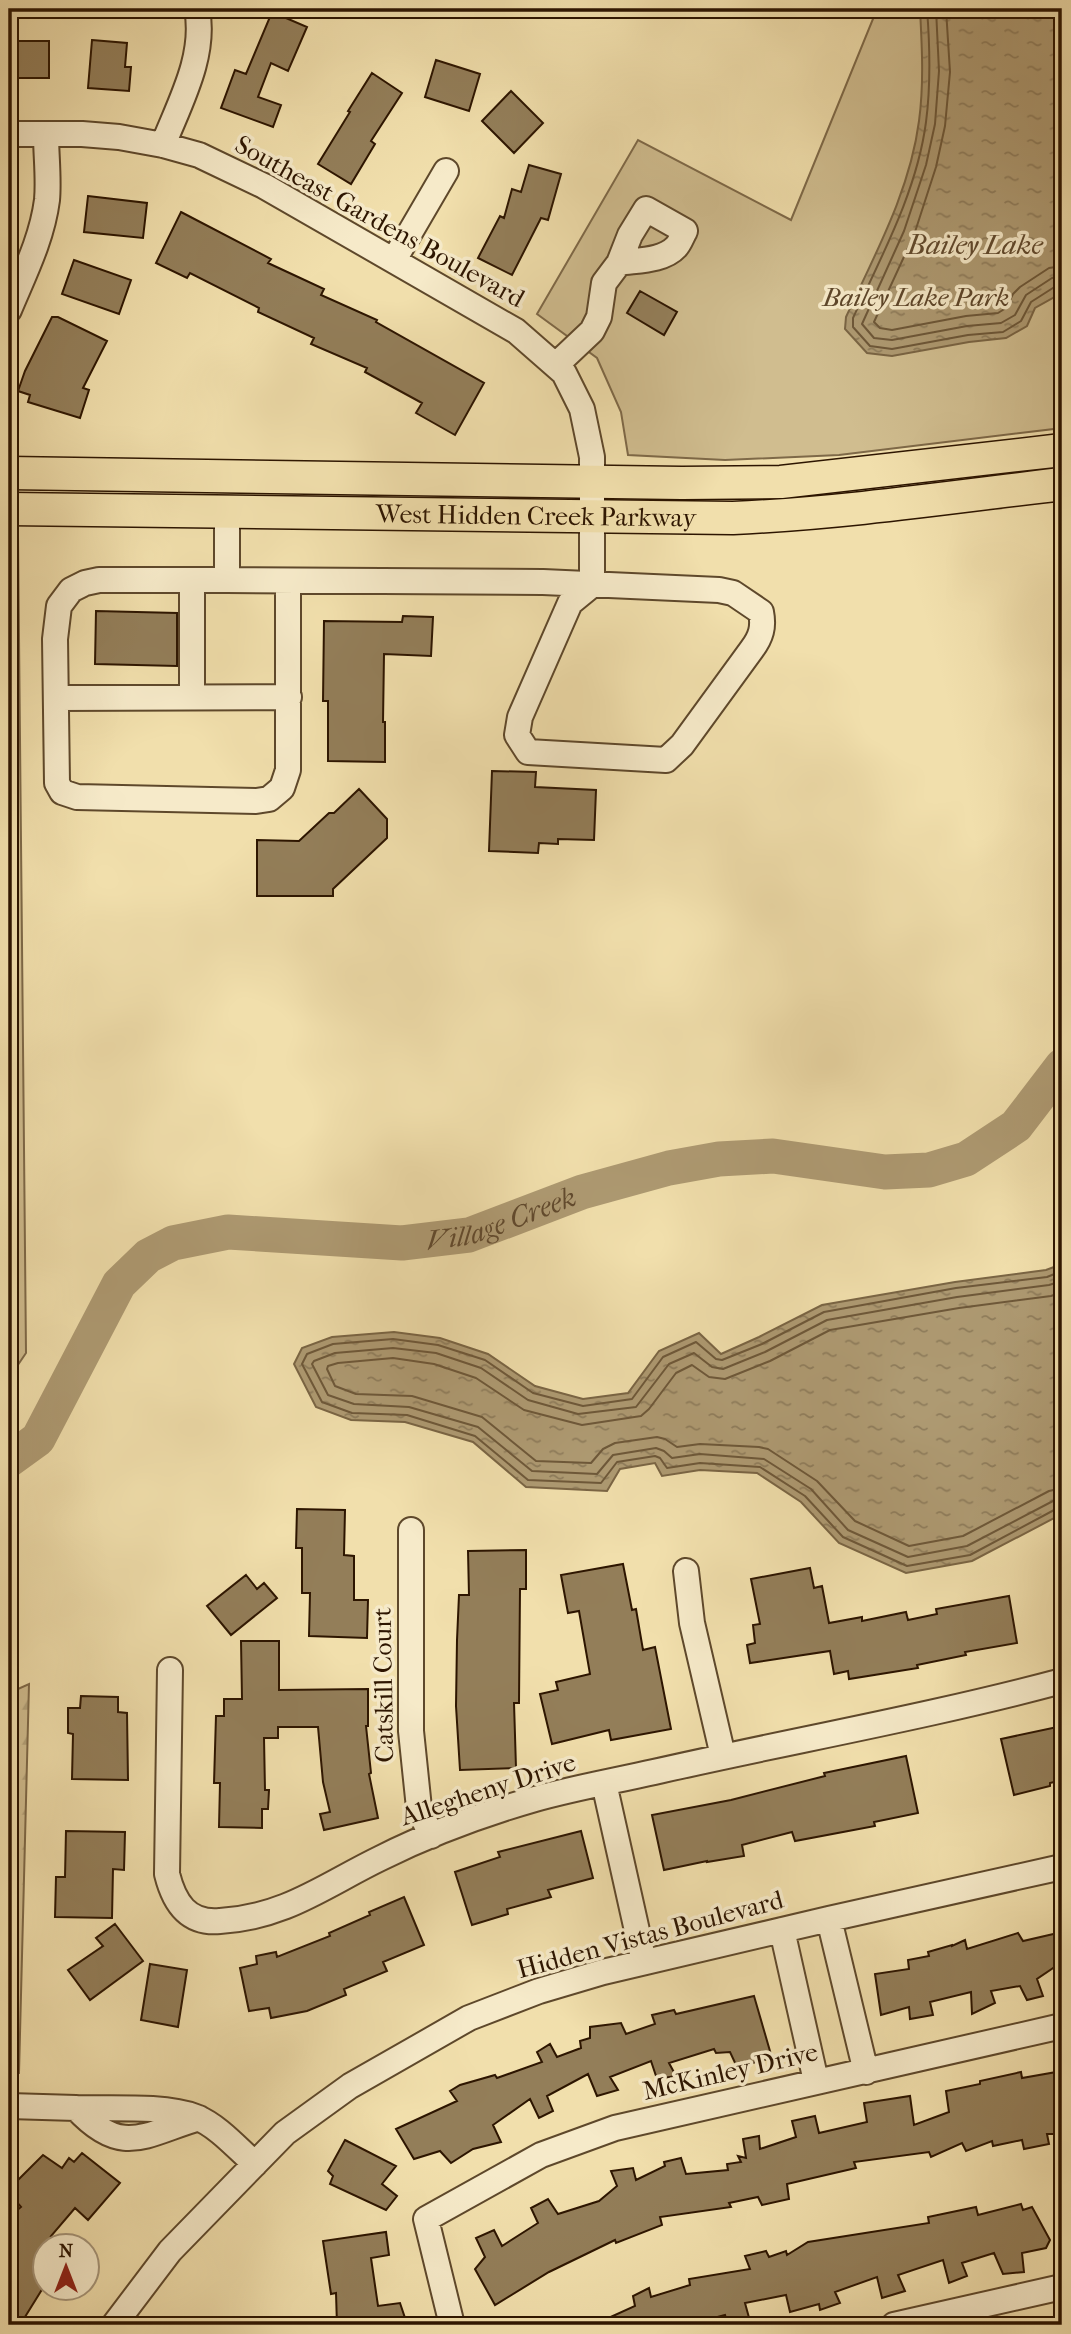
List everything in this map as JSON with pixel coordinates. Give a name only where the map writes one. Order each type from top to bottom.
[{"type":"main road","name":"West Hidden Creek Parkway","points":[[9,473],[682,483],[781,482],[1062,450]]},
{"type":"main road","name":"West Hidden Creek Parkway","points":[[9,509],[733,518],[799,515],[1062,484]]},
{"type":"street","points":[[163,145],[193,67],[199,40],[197,9]]},
{"type":"street","name":"Southeast Gardens Boulevard","points":[[9,134],[119,137],[199,155],[264,186],[516,331],[564,373],[582,409],[592,457],[592,584]]},
{"type":"street","points":[[9,310],[41,227],[47,198],[46,134]]},
{"type":"street","points":[[394,260],[446,171]]},
{"type":"street","points":[[556,365],[592,331],[599,317],[602,288],[619,263]]},
{"type":"street","points":[[227,512],[227,580]]},
{"type":"street","points":[[288,581],[288,770],[282,788],[270,799],[256,801],[77,797],[62,792],[57,783],[55,639],[59,606],[71,590],[99,580],[543,582],[592,584],[719,590],[733,593],[761,612],[764,624],[759,639],[682,745],[666,760],[528,752],[517,736],[520,717],[570,603],[592,584]]},
{"type":"street","points":[[192,580],[192,698]]},
{"type":"street","points":[[56,698],[289,697]]},
{"type":"street","name":"Catskill Court","points":[[411,1530],[411,1731],[419,1808],[432,1836]]},
{"type":"street","points":[[686,1570],[692,1623],[723,1756]]},
{"type":"street","name":"Allegheny Drive","points":[[170,1670],[167,1874],[172,1894],[183,1910],[199,1919],[216,1922],[240,1920],[305,1900],[380,1858],[534,1799],[981,1702],[1062,1681]]},
{"type":"street","points":[[604,1783],[643,1962]]},
{"type":"street","name":"Hidden Vistas Boulevard","points":[[114,2325],[170,2251],[285,2133],[349,2086],[469,2018],[539,1991],[643,1962],[1062,1867]]},
{"type":"street","points":[[829,1919],[866,2072]]},
{"type":"street","points":[[782,1930],[816,2081]]},
{"type":"street","name":"McKinley Drive","points":[[452,2325],[426,2218],[541,2155],[615,2128],[1062,2026]]},
{"type":"street","points":[[9,2106],[179,2111],[198,2118],[229,2139],[255,2164]]},
{"type":"street","points":[[894,2325],[1062,2287]]},
{"type":"green space","name":"Bailey Lake Park","points":[[877,9],[1062,9],[1062,428],[839,455],[725,460],[628,455],[621,412],[597,358],[537,314],[638,140],[791,220]]},
{"type":"green space","points":[[9,534],[18,535],[26,1353],[9,1378]]},
{"type":"green space","points":[[29,1684],[19,2073],[9,2072],[9,1693]]},
{"type":"water","name":"Bailey Lake","points":[[920,9],[1062,9],[1062,283],[1058,295],[1035,308],[1027,326],[1006,338],[892,356],[867,353],[845,329],[846,317],[900,197],[914,147],[922,93]]},
{"type":"water","points":[[1062,1264],[1062,1514],[972,1561],[906,1573],[839,1543],[801,1502],[757,1473],[700,1470],[662,1476],[655,1463],[620,1469],[607,1491],[526,1487],[473,1442],[405,1422],[351,1420],[316,1407],[294,1364],[302,1348],[332,1337],[394,1332],[440,1338],[488,1354],[535,1386],[583,1399],[628,1393],[659,1351],[699,1333],[721,1354],[822,1305],[955,1282],[1046,1270]]},
{"type":"building","points":[[272,12],[307,27],[288,71],[271,63],[258,97],[281,105],[273,127],[221,108],[235,70],[246,74]]},
{"type":"building","points":[[92,40],[127,43],[125,67],[131,67],[129,91],[88,88]]},
{"type":"building","points":[[9,41],[49,41],[49,78],[9,78]]},
{"type":"building","points":[[436,60],[480,74],[469,111],[425,97]]},
{"type":"building","points":[[372,73],[402,93],[371,141],[375,144],[351,184],[318,164]]},
{"type":"building","points":[[511,91],[543,123],[514,153],[482,121]]},
{"type":"building","points":[[529,165],[561,174],[548,220],[541,218],[512,275],[478,258],[500,216],[504,218],[512,189],[521,192]]},
{"type":"building","points":[[88,196],[147,203],[143,238],[84,232]]},
{"type":"building","points":[[181,212],[271,259],[268,263],[324,289],[321,295],[377,320],[376,322],[484,383],[455,435],[416,413],[422,403],[365,372],[367,368],[311,344],[314,338],[258,312],[259,308],[190,273],[187,278],[156,263]]},
{"type":"building","points":[[74,260],[131,280],[119,314],[62,294]]},
{"type":"building","points":[[640,291],[677,312],[664,335],[627,313]]},
{"type":"building","points":[[52,317],[58,317],[107,341],[83,388],[89,390],[80,418],[28,402],[30,395],[18,391]]},
{"type":"building","points":[[96,611],[177,613],[177,666],[95,664]]},
{"type":"building","points":[[403,616],[433,617],[431,656],[384,654],[385,762],[328,761],[328,701],[323,701],[324,621],[402,622]]},
{"type":"building","points":[[492,771],[536,772],[535,787],[596,790],[594,840],[558,839],[558,844],[539,843],[538,853],[489,851]]},
{"type":"building","points":[[359,789],[387,819],[387,838],[333,889],[333,896],[257,896],[257,840],[299,841]]},
{"type":"building","points":[[297,1509],[345,1510],[344,1555],[354,1556],[354,1600],[368,1600],[367,1638],[309,1636],[310,1593],[302,1593],[302,1548],[296,1548]]},
{"type":"building","points":[[526,1550],[526,1589],[520,1589],[519,1703],[514,1703],[516,1768],[460,1770],[456,1706],[457,1640],[459,1595],[469,1595],[468,1551]]},
{"type":"building","points":[[623,1564],[632,1610],[636,1609],[643,1650],[655,1647],[671,1729],[611,1740],[609,1730],[552,1744],[540,1694],[558,1690],[556,1682],[590,1674],[579,1611],[568,1613],[561,1575]]},
{"type":"building","points":[[810,1568],[814,1588],[822,1586],[829,1623],[862,1617],[862,1621],[906,1612],[908,1620],[937,1614],[936,1609],[1009,1596],[1017,1643],[965,1652],[966,1655],[917,1665],[918,1668],[849,1679],[848,1671],[834,1674],[830,1651],[750,1663],[747,1645],[755,1643],[753,1625],[760,1624],[751,1579]]},
{"type":"building","points":[[246,1575],[257,1589],[264,1583],[277,1598],[231,1635],[207,1606]]},
{"type":"building","points":[[241,1641],[279,1641],[279,1690],[368,1689],[366,1726],[369,1774],[378,1818],[324,1830],[320,1814],[330,1812],[323,1782],[318,1727],[278,1727],[278,1738],[264,1738],[265,1790],[269,1790],[268,1809],[262,1809],[262,1828],[219,1827],[220,1783],[214,1783],[216,1716],[224,1716],[224,1699],[242,1699]]},
{"type":"building","points":[[81,1696],[118,1697],[118,1712],[127,1713],[128,1780],[72,1779],[73,1734],[68,1733],[68,1708],[80,1708]]},
{"type":"building","points":[[1062,1726],[1062,1780],[1050,1783],[1050,1786],[1014,1795],[1001,1739]]},
{"type":"building","points":[[906,1756],[918,1813],[874,1822],[875,1826],[795,1841],[792,1832],[742,1845],[744,1856],[664,1870],[652,1815],[731,1800],[825,1776],[824,1773]]},
{"type":"building","points":[[66,1831],[125,1832],[124,1870],[113,1869],[112,1918],[55,1917],[56,1877],[65,1877]]},
{"type":"building","points":[[581,1831],[593,1878],[548,1890],[551,1897],[507,1909],[508,1914],[472,1925],[455,1872],[500,1857],[498,1852]]},
{"type":"building","points":[[404,1897],[424,1945],[383,1962],[387,1971],[344,1989],[346,1995],[307,2011],[271,2018],[269,2008],[249,2011],[240,1968],[257,1964],[256,1956],[276,1952],[277,1957],[330,1936],[329,1933]]},
{"type":"building","points":[[115,1924],[143,1961],[90,2000],[68,1970],[103,1946],[96,1938]]},
{"type":"building","points":[[1062,1932],[1062,1962],[1037,1979],[1043,1996],[1027,2000],[1020,1986],[991,1991],[995,2003],[972,2014],[971,1992],[930,2002],[933,2015],[910,2019],[909,2007],[881,2015],[875,1974],[909,1969],[908,1960],[929,1956],[928,1952],[965,1940],[967,1949],[1018,1933],[1023,1941]]},
{"type":"building","points":[[150,1964],[187,1970],[178,2027],[141,2020]]},
{"type":"building","points":[[754,1996],[772,2058],[737,2067],[730,2052],[716,2053],[714,2049],[669,2063],[676,2076],[657,2079],[651,2061],[610,2077],[618,2090],[597,2096],[588,2074],[547,2096],[553,2111],[539,2118],[530,2099],[493,2125],[501,2142],[473,2149],[451,2163],[440,2151],[414,2159],[396,2129],[457,2101],[450,2091],[460,2085],[495,2075],[497,2078],[542,2062],[537,2052],[550,2044],[557,2057],[581,2048],[580,2041],[590,2038],[590,2027],[621,2023],[626,2034],[655,2024],[652,2015],[674,2010],[676,2014]]},
{"type":"building","points":[[1062,2071],[1062,2134],[1047,2134],[1049,2144],[1024,2149],[1022,2140],[993,2146],[992,2141],[966,2151],[962,2143],[931,2157],[929,2152],[854,2162],[856,2168],[787,2184],[789,2199],[762,2205],[758,2197],[729,2203],[731,2207],[660,2217],[662,2225],[616,2243],[615,2240],[549,2272],[495,2305],[475,2269],[485,2257],[476,2238],[494,2230],[502,2246],[538,2223],[531,2208],[548,2199],[558,2214],[599,2201],[617,2186],[611,2171],[633,2168],[636,2180],[665,2166],[664,2162],[681,2158],[686,2174],[728,2170],[727,2164],[741,2162],[738,2156],[746,2158],[743,2139],[759,2136],[760,2149],[796,2137],[792,2121],[815,2116],[819,2133],[867,2122],[864,2103],[910,2096],[914,2125],[949,2112],[946,2091],[1021,2072],[1022,2078]]},
{"type":"building","points":[[345,2140],[396,2166],[382,2184],[397,2196],[386,2210],[330,2184],[333,2176],[328,2171]]},
{"type":"building","points":[[82,2153],[120,2183],[88,2220],[75,2208],[54,2232],[32,2232],[32,2302],[34,2302],[20,2325],[9,2325],[9,2217],[21,2207],[9,2193],[9,2189],[43,2155],[62,2168],[69,2158],[74,2162]]},
{"type":"building","points":[[1021,2204],[1023,2210],[1032,2207],[1050,2240],[1046,2248],[1022,2253],[1024,2272],[1003,2274],[994,2253],[962,2263],[967,2276],[949,2283],[943,2260],[898,2275],[905,2291],[882,2298],[877,2277],[835,2292],[840,2303],[820,2310],[819,2304],[790,2312],[786,2295],[745,2303],[751,2325],[728,2325],[725,2315],[687,2325],[593,2325],[635,2306],[633,2296],[649,2288],[651,2297],[690,2285],[689,2279],[750,2269],[745,2256],[766,2251],[769,2257],[786,2251],[787,2255],[808,2242],[929,2223],[928,2217],[976,2207],[978,2215]]},
{"type":"building","points":[[386,2232],[389,2255],[371,2258],[378,2306],[400,2303],[405,2318],[387,2325],[337,2325],[336,2293],[331,2294],[323,2241]]},
{"type":"waterway","name":"Village Creek","points":[[9,1460],[38,1439],[119,1284],[148,1256],[173,1243],[228,1232],[402,1243],[469,1235],[582,1192],[669,1168],[719,1159],[773,1156],[885,1172],[929,1170],[966,1159],[1016,1126],[1062,1066]]}]
